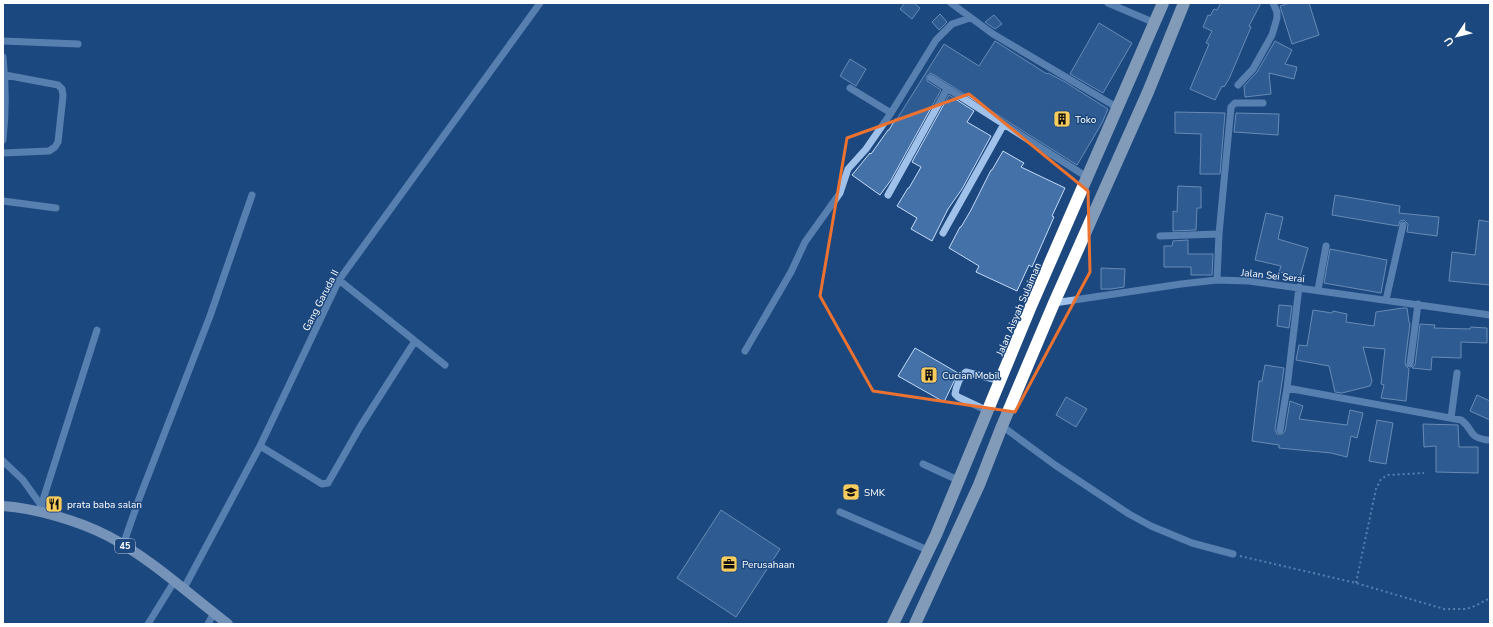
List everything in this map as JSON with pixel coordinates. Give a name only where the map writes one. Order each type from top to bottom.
[{"type":"highway","name":"Jalan Aisyah Sulaiman","points":[[893,624],[930,550],[960,481],[1087,177],[1163,3]]},
{"type":"highway","points":[[915,624],[979,485],[1002,426],[1054,303],[1148,92],[1184,3]]},
{"type":"highway","points":[[936,535],[952,542]]},
{"type":"main road","name":"45","points":[[3,506],[43,510],[90,528],[124,545],[228,624]]},
{"type":"street","name":"Gang Garuda II","points":[[183,590],[260,446],[339,280],[540,3]]},
{"type":"street","points":[[951,3],[992,34],[1118,108]]},
{"type":"street","points":[[1108,3],[1155,23]]},
{"type":"street","points":[[1238,85],[1253,69],[1272,35],[1277,18],[1277,12],[1273,3]]},
{"type":"street","points":[[745,352],[791,272],[805,242],[840,192],[848,169],[866,148],[891,113],[941,34],[956,22],[970,18]]},
{"type":"street","points":[[3,41],[78,44]]},
{"type":"street","points":[[3,57],[6,109],[3,140]]},
{"type":"street","points":[[3,153],[49,151],[55,147],[58,142],[63,96],[62,89],[55,84],[5,72]]},
{"type":"street","points":[[930,78],[1087,177]]},
{"type":"street","points":[[850,88],[891,113]]},
{"type":"street","points":[[888,195],[947,89]]},
{"type":"street","points":[[1217,280],[1219,234],[1230,107],[1234,103],[1263,103]]},
{"type":"street","points":[[943,233],[1004,124]]},
{"type":"street","points":[[124,545],[139,499],[210,316],[252,195]]},
{"type":"street","points":[[3,201],[56,208]]},
{"type":"street","points":[[1386,300],[1403,226]]},
{"type":"street","points":[[1160,236],[1219,234]]},
{"type":"street","points":[[1318,290],[1326,246]]},
{"type":"street","points":[[339,280],[445,365]]},
{"type":"street","name":"Jalan Sei Serai","points":[[1054,303],[1217,280],[1249,281],[1299,287],[1490,316]]},
{"type":"street","points":[[1280,430],[1287,388],[1299,287]]},
{"type":"street","points":[[1410,364],[1418,304]]},
{"type":"street","points":[[43,510],[97,330]]},
{"type":"street","points":[[260,446],[322,484],[328,483],[360,427],[415,341]]},
{"type":"street","points":[[988,411],[958,397],[955,394],[962,376],[966,372],[1001,381]]},
{"type":"street","points":[[1451,418],[1457,373]]},
{"type":"street","points":[[1287,388],[1451,418],[1463,422],[1472,435],[1476,438],[1487,440]]},
{"type":"street","points":[[1002,426],[1055,466],[1129,514],[1151,526],[1192,543],[1234,554]]},
{"type":"street","points":[[3,461],[23,480],[43,510]]},
{"type":"street","points":[[923,464],[960,481]]},
{"type":"street","points":[[840,512],[930,550]]},
{"type":"street","points":[[148,624],[174,582]]},
{"type":"street","points":[[208,624],[214,613]]},
{"type":"path","points":[[1356,583],[1376,489],[1381,479],[1388,474],[1424,473]]},
{"type":"path","points":[[1234,554],[1356,583],[1444,609],[1466,609],[1490,598]]},
{"type":"highlighted area","points":[[969,94],[1088,191],[1090,272],[1015,412],[873,391],[820,296],[847,138]]},
{"type":"building","points":[[905,3],[914,3],[920,8],[912,19],[900,9]]},
{"type":"building","points":[[1221,3],[1261,3],[1249,26],[1251,27],[1229,79],[1224,87],[1222,86],[1215,100],[1190,89],[1209,44],[1206,43],[1212,31],[1203,27],[1208,15],[1210,16],[1214,9],[1217,10]]},
{"type":"building","points":[[1290,3],[1309,3],[1319,35],[1292,44],[1280,6]]},
{"type":"building","points":[[940,14],[947,22],[939,30],[932,22]]},
{"type":"building","points":[[994,15],[1002,24],[995,29],[985,22]]},
{"type":"building","name":"Toko","points":[[1099,23],[1132,43],[1103,93],[1070,74]]},
{"type":"building","points":[[995,41],[1047,74],[1048,73],[1065,82],[1108,109],[1102,123],[1077,165],[931,73],[927,76],[927,81],[941,90],[891,180],[880,195],[852,175],[870,153],[871,154],[896,118],[897,119],[944,44],[979,66]]},
{"type":"building","points":[[1275,41],[1292,50],[1285,64],[1297,67],[1294,79],[1269,73],[1271,94],[1245,97],[1244,86],[1257,72]]},
{"type":"building","points":[[850,59],[866,69],[856,86],[840,76]]},
{"type":"building","points":[[949,95],[974,111],[967,122],[991,136],[962,189],[948,209],[932,241],[911,229],[917,218],[897,206],[921,167],[912,162]]},
{"type":"building","points":[[1175,112],[1225,113],[1220,174],[1200,174],[1201,134],[1175,133]]},
{"type":"building","points":[[1236,113],[1279,114],[1278,135],[1234,132]]},
{"type":"building","points":[[1003,151],[1024,163],[1021,167],[1065,188],[1052,216],[1054,217],[1032,267],[1029,265],[1017,291],[976,272],[979,266],[949,248],[971,210],[991,170]]},
{"type":"building","points":[[1178,186],[1201,187],[1201,208],[1197,208],[1196,230],[1173,231],[1173,211],[1177,212]]},
{"type":"building","points":[[1335,195],[1400,206],[1399,213],[1439,217],[1437,236],[1407,232],[1408,224],[1404,220],[1400,221],[1398,226],[1332,215]]},
{"type":"building","points":[[1266,213],[1283,217],[1278,239],[1308,248],[1300,277],[1279,272],[1281,266],[1255,260]]},
{"type":"building","points":[[1479,220],[1490,222],[1490,285],[1449,281],[1452,252],[1475,255]]},
{"type":"building","points":[[1188,240],[1188,254],[1213,254],[1212,275],[1191,275],[1191,267],[1164,267],[1164,246],[1172,246],[1173,241]]},
{"type":"building","points":[[1330,249],[1387,260],[1381,293],[1324,283]]},
{"type":"building","points":[[1101,268],[1125,269],[1124,287],[1101,289]]},
{"type":"building","points":[[1279,305],[1292,306],[1289,328],[1277,326]]},
{"type":"building","points":[[1407,308],[1410,323],[1405,363],[1409,369],[1406,401],[1381,398],[1384,385],[1381,384],[1385,349],[1363,347],[1372,381],[1370,386],[1342,393],[1335,392],[1329,366],[1296,360],[1299,345],[1307,346],[1313,310],[1332,313],[1333,311],[1347,314],[1346,322],[1374,326],[1376,312]]},
{"type":"building","points":[[1420,324],[1435,325],[1434,328],[1487,328],[1487,343],[1461,342],[1461,358],[1432,357],[1431,370],[1412,368],[1415,365]]},
{"type":"building","name":"Cucian Mobil","points":[[915,348],[958,373],[944,402],[898,376]]},
{"type":"building","points":[[1265,365],[1284,368],[1275,429],[1277,434],[1282,434],[1285,431],[1290,401],[1303,406],[1299,419],[1347,425],[1350,410],[1363,413],[1357,438],[1351,436],[1347,457],[1331,453],[1279,448],[1279,445],[1252,441],[1259,381],[1262,381]]},
{"type":"building","points":[[1477,395],[1490,401],[1490,420],[1470,411]]},
{"type":"building","points":[[1066,397],[1087,409],[1076,427],[1056,415]]},
{"type":"building","points":[[1377,420],[1393,423],[1386,464],[1369,461]]},
{"type":"building","points":[[1423,424],[1458,425],[1459,447],[1478,447],[1478,473],[1436,472],[1436,446],[1424,447]]},
{"type":"building","name":"Perusahaan","points":[[721,510],[780,549],[736,617],[677,578]]},
{"type":"place","name":"Toko","points":[[1062,119]]},
{"type":"place","name":"Cucian Mobil","points":[[929,375]]},
{"type":"place","name":"SMK","points":[[851,492]]},
{"type":"place","name":"prata baba salan","points":[[54,504]]},
{"type":"place","name":"Perusahaan","points":[[729,564]]}]
